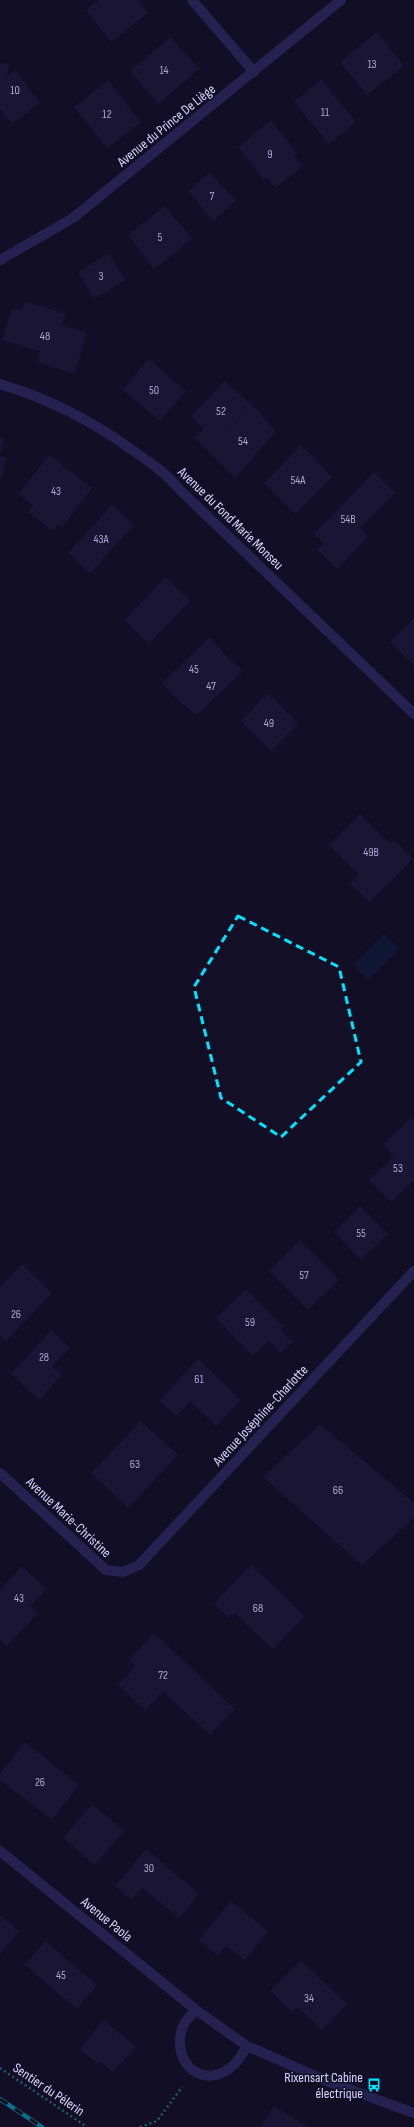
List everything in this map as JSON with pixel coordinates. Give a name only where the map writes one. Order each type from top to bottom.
[{"type":"street","points":[[192,0],[254,72]]},
{"type":"street","name":"Avenue du Prince De Liège","points":[[0,260],[73,218],[341,0]]},
{"type":"street","name":"Avenue du Fond Marie Monseu","points":[[0,384],[61,406],[108,432],[168,475],[179,489],[414,714]]},
{"type":"street","name":"Avenue Joséphine-Charlotte","points":[[123,1572],[139,1565],[414,1271]]},
{"type":"street","name":"Avenue Marie-Christine","points":[[0,1472],[106,1570],[123,1572]]},
{"type":"street","name":"Avenue Paola","points":[[0,1851],[196,2010],[246,2046],[330,2082],[414,2113]]},
{"type":"street","points":[[196,2010],[183,2025],[180,2036],[180,2050],[185,2063],[193,2072],[214,2076],[228,2070],[236,2063],[246,2046]]},
{"type":"path","name":"Sentier du Pélerin","points":[[0,2068],[87,2127]]},
{"type":"path","points":[[140,2127],[157,2121],[193,2072]]},
{"type":"highlighted area","points":[[238,916],[339,967],[361,1062],[281,1137],[221,1098],[194,987]]},
{"type":"water","points":[[384,934],[399,949],[368,980],[353,965]]},
{"type":"building","points":[[99,0],[138,0],[148,13],[111,42],[86,10]]},
{"type":"building","points":[[377,32],[404,66],[367,95],[340,62]]},
{"type":"building","points":[[171,37],[199,69],[158,104],[130,71]]},
{"type":"building","points":[[0,63],[9,64],[7,77],[15,70],[40,103],[12,124],[0,109]]},
{"type":"building","points":[[321,79],[356,122],[329,144],[294,102]]},
{"type":"building","points":[[108,81],[141,122],[107,148],[74,107]]},
{"type":"building","points":[[271,120],[297,153],[294,156],[303,166],[275,188],[267,178],[264,180],[238,147]]},
{"type":"building","points":[[210,172],[236,201],[213,221],[188,191]]},
{"type":"building","points":[[165,206],[192,239],[154,269],[128,235]]},
{"type":"building","points":[[109,253],[125,280],[94,299],[78,272]]},
{"type":"building","points":[[25,301],[66,314],[62,325],[87,333],[74,374],[37,362],[40,351],[2,340],[12,308],[22,311]]},
{"type":"building","points":[[148,359],[186,391],[160,421],[123,390]]},
{"type":"building","points":[[225,381],[253,406],[276,431],[235,478],[194,437],[204,429],[191,416]],"holes":[[[248,410],[226,432],[236,421]]]},
{"type":"building","points":[[0,438],[4,439],[1,453],[0,453]]},
{"type":"building","points":[[301,445],[332,477],[295,514],[264,483]]},
{"type":"building","points":[[49,455],[92,488],[62,527],[58,524],[53,531],[28,512],[33,505],[19,494]]},
{"type":"building","points":[[0,456],[7,458],[1,479],[0,478]]},
{"type":"building","points":[[374,472],[395,493],[360,528],[368,537],[337,569],[317,550],[324,543],[314,534]]},
{"type":"building","points":[[112,505],[134,525],[90,573],[68,553]]},
{"type":"building","points":[[165,577],[190,600],[149,644],[125,620]]},
{"type":"building","points":[[414,618],[414,665],[390,642]]},
{"type":"building","points":[[210,637],[225,655],[243,671],[197,715],[179,701],[162,683]]},
{"type":"building","points":[[268,693],[298,724],[271,751],[241,721]]},
{"type":"building","points":[[360,814],[390,844],[394,840],[413,859],[369,902],[350,883],[359,875],[329,845]]},
{"type":"building","points":[[411,1118],[414,1121],[414,1180],[391,1202],[369,1180],[394,1156],[383,1145]]},
{"type":"building","points":[[360,1206],[388,1234],[361,1260],[334,1232]]},
{"type":"building","points":[[300,1240],[339,1280],[308,1310],[269,1271]]},
{"type":"building","points":[[22,1264],[52,1293],[6,1341],[0,1335],[0,1287]]},
{"type":"building","points":[[246,1289],[283,1326],[280,1330],[293,1342],[281,1353],[269,1340],[253,1356],[216,1318]]},
{"type":"building","points":[[51,1330],[70,1348],[52,1366],[62,1375],[39,1400],[11,1374]]},
{"type":"building","points":[[198,1359],[241,1400],[216,1426],[190,1401],[176,1416],[159,1401]]},
{"type":"building","points":[[141,1421],[178,1455],[128,1508],[91,1473]]},
{"type":"building","points":[[320,1424],[414,1503],[414,1518],[362,1565],[263,1477]]},
{"type":"building","points":[[251,1565],[305,1616],[273,1649],[234,1613],[229,1618],[214,1604]]},
{"type":"building","points":[[22,1566],[47,1589],[30,1606],[38,1613],[7,1646],[0,1640],[0,1590]]},
{"type":"building","points":[[154,1633],[235,1709],[210,1735],[163,1691],[145,1710],[118,1685],[136,1666],[129,1660]]},
{"type":"building","points":[[25,1742],[79,1785],[52,1820],[0,1780],[0,1774]]},
{"type":"building","points":[[92,1804],[124,1831],[95,1865],[63,1838]]},
{"type":"building","points":[[146,1849],[199,1894],[179,1918],[142,1888],[131,1900],[115,1886]]},
{"type":"building","points":[[231,1901],[268,1931],[245,1960],[226,1946],[218,1956],[199,1940]]},
{"type":"building","points":[[0,1915],[19,1931],[0,1954]]},
{"type":"building","points":[[45,1941],[97,1985],[77,2009],[25,1965]]},
{"type":"building","points":[[301,1960],[347,2004],[322,2030],[297,2007],[292,2012],[270,1991]]},
{"type":"building","points":[[104,2020],[136,2047],[113,2072],[99,2061],[97,2063],[79,2049]]},
{"type":"building","points":[[274,2106],[308,2127],[260,2127]]},
{"type":"railway","points":[[0,2099],[42,2127]]},
{"type":"place","name":"Rixensart Cabine électrique","points":[[374,2085]]}]
